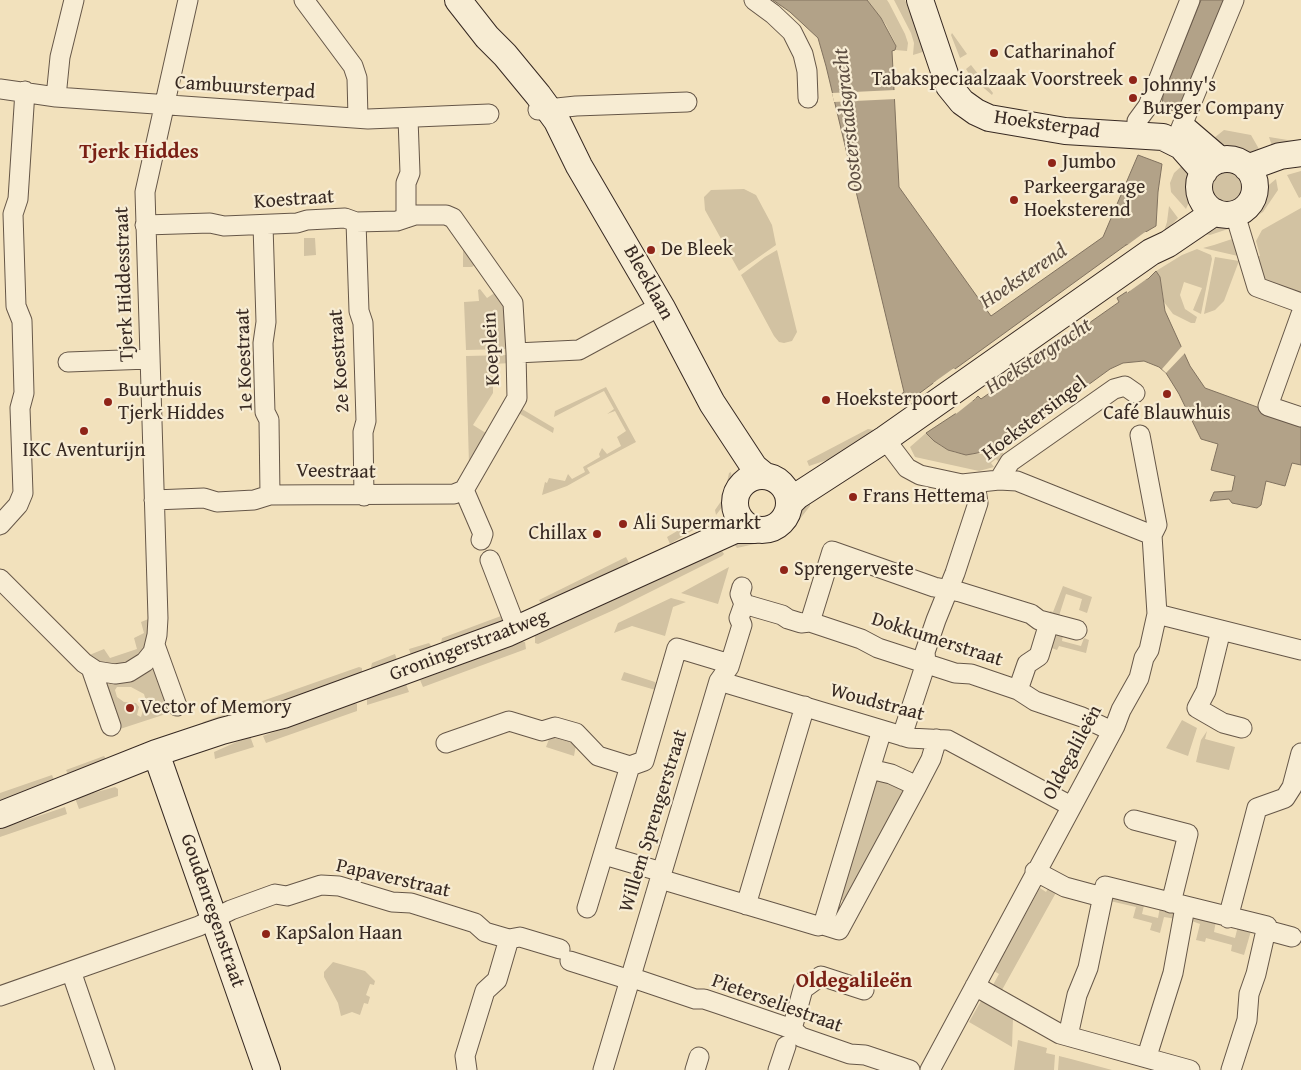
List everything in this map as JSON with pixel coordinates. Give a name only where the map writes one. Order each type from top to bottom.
[{"type":"main road","name":"Bleeklaan","points":[[458,0],[487,38],[505,54],[579,166],[662,308],[712,403],[754,467],[770,478]]},
{"type":"main road","name":"Hoeksterpad","points":[[920,0],[950,86],[962,102],[976,112],[989,118],[1065,131],[1159,126]]},
{"type":"main road","name":"Hoeksterpad","points":[[934,0],[959,68],[973,88],[990,100],[1015,109],[1068,118],[1159,126]]},
{"type":"main road","points":[[1159,126],[1198,139],[1212,166]]},
{"type":"main road","points":[[1251,176],[1280,156],[1301,153]]},
{"type":"main road","points":[[789,504],[797,496],[885,439],[1149,253],[1168,244],[1217,208],[1244,210],[1250,203],[1251,176],[1234,160],[1212,166],[1200,185],[1217,208]]},
{"type":"main road","points":[[1251,176],[1276,173],[1301,166]]},
{"type":"main road","name":"Bleeklaan","points":[[712,403],[724,443],[734,464],[736,494]]},
{"type":"main road","points":[[770,478],[783,486],[788,494],[787,514],[782,522],[765,531],[755,530],[746,526],[739,519],[735,509],[736,494],[745,481],[755,477],[770,478],[802,475],[860,454]]},
{"type":"main road","name":"Groningerstraatweg","points":[[650,566],[724,516],[736,494]]},
{"type":"main road","name":"Groningerstraatweg","points":[[0,815],[159,760],[215,733],[282,715],[517,630],[650,566],[735,530],[755,530]]},
{"type":"main road","name":"Goudenregenstraat","points":[[159,760],[267,1070]]},
{"type":"street","points":[[56,97],[60,57],[74,0]]},
{"type":"street","name":"Tjerk Hiddesstraat","points":[[155,645],[157,600],[145,225],[146,184],[188,0]]},
{"type":"street","points":[[304,0],[354,66],[357,78],[358,118]]},
{"type":"street","points":[[754,0],[773,14],[792,32],[803,54],[807,71],[808,98]]},
{"type":"street","points":[[1159,126],[1190,0]]},
{"type":"street","points":[[1159,126],[1234,0]]},
{"type":"street","name":"Cambuursterpad","points":[[0,88],[25,90],[56,97],[358,118],[408,118],[489,114]]},
{"type":"street","points":[[0,525],[18,505],[23,493],[20,408],[24,393],[22,322],[8,306],[13,214],[18,199],[25,90]]},
{"type":"street","points":[[542,110],[576,106],[687,102]]},
{"type":"street","points":[[406,218],[406,183],[410,173],[408,118]]},
{"type":"street","points":[[1217,208],[1257,287],[1301,303]]},
{"type":"street","name":"Koestraat","points":[[145,225],[210,223],[224,226],[263,225],[345,218],[356,222],[396,221],[415,215],[446,215]]},
{"type":"street","name":"Koeplein","points":[[446,215],[453,218],[514,303],[517,398],[464,490]]},
{"type":"street","name":"2e Koestraat","points":[[356,222],[359,311],[363,322],[366,421],[362,432],[364,496]]},
{"type":"street","name":"1e Koestraat","points":[[263,225],[266,322],[263,343],[266,412],[269,420],[270,494]]},
{"type":"street","points":[[516,353],[579,350],[651,311],[662,308]]},
{"type":"street","points":[[1301,314],[1268,406],[1301,417]]},
{"type":"street","points":[[68,362],[149,359]]},
{"type":"street","name":"Hoekstersingel","points":[[885,439],[912,472],[962,484],[999,480],[1010,462],[1114,389],[1125,386],[1135,393]]},
{"type":"street","name":"Oldegalileën","points":[[930,1070],[1035,871],[1112,731],[1139,678],[1144,658],[1149,650],[1157,614],[1152,535],[1157,525],[1140,435]]},
{"type":"street","points":[[999,480],[1017,481],[1152,535]]},
{"type":"street","points":[[902,736],[926,663],[926,652],[978,503],[975,483]]},
{"type":"street","points":[[464,490],[483,534],[480,540]]},
{"type":"street","name":"Veestraat","points":[[154,500],[204,498],[217,502],[254,500],[270,494],[341,493],[364,496],[454,494],[464,490]]},
{"type":"street","points":[[810,622],[832,551],[879,566],[889,572],[1004,606],[1049,623],[1076,630]]},
{"type":"street","points":[[490,560],[517,630]]},
{"type":"street","points":[[0,580],[91,668],[109,674],[129,672],[145,662],[155,645]]},
{"type":"street","name":"Dokkumerstraat","points":[[743,595],[801,623],[810,622],[861,638],[878,648],[955,673],[972,674],[1018,690],[1035,701],[1082,717],[1112,731]]},
{"type":"street","name":"Willem Sprengerstraat","points":[[603,1070],[720,681],[730,664],[742,625],[739,618],[743,595]]},
{"type":"street","points":[[1157,614],[1301,650]]},
{"type":"street","points":[[1018,690],[1027,664],[1039,656],[1049,623]]},
{"type":"street","points":[[1221,630],[1206,691],[1197,708],[1223,723],[1242,728]]},
{"type":"street","points":[[155,645],[177,706]]},
{"type":"street","points":[[446,743],[509,721],[542,731],[555,727],[576,733],[598,756],[630,766],[644,761],[677,648],[730,664]]},
{"type":"street","points":[[91,668],[111,726]]},
{"type":"street","name":"Woudstraat","points":[[720,681],[902,736],[916,739],[948,740],[1071,806]]},
{"type":"street","points":[[746,905],[805,706]]},
{"type":"street","points":[[831,927],[870,769],[882,730]]},
{"type":"street","points":[[831,927],[917,786],[931,759],[937,740]]},
{"type":"street","points":[[1228,918],[1257,808],[1284,798],[1292,787],[1301,753]]},
{"type":"street","points":[[587,908],[630,766]]},
{"type":"street","points":[[870,769],[891,774],[917,786]]},
{"type":"street","points":[[1134,820],[1188,834],[1178,905],[1171,983],[1166,991],[1147,1056]]},
{"type":"street","points":[[604,855],[746,905],[818,926],[831,927]]},
{"type":"street","points":[[1035,871],[1065,887],[1103,891],[1178,905],[1267,926],[1256,974],[1249,994],[1247,1020],[1231,1070]]},
{"type":"street","name":"Papaverstraat","points":[[0,996],[199,926],[231,910],[275,894],[287,896],[312,887],[330,885],[392,902],[411,903],[475,922],[485,932],[509,939],[520,937],[630,979]]},
{"type":"street","points":[[1068,1036],[1077,995],[1088,968],[1103,891]]},
{"type":"street","points":[[1266,930],[1292,937]]},
{"type":"street","points":[[467,1070],[465,1056],[485,990],[497,980],[509,939]]},
{"type":"street","points":[[71,971],[106,1070]]},
{"type":"street","points":[[778,1070],[803,989],[821,976],[864,990]]},
{"type":"street","name":"Pieterseliestraat","points":[[630,979],[695,999],[704,999],[719,1004],[789,1038],[801,1037],[850,1054],[865,1055],[910,1070]]},
{"type":"street","points":[[975,986],[1060,1034],[1147,1056],[1190,1070]]},
{"type":"shaded area","points":[[867,0],[887,0],[905,34],[908,43],[907,51],[895,50],[896,45],[886,25]]},
{"type":"shaded area","points":[[894,0],[905,0],[926,51],[913,55],[914,43],[911,33]]},
{"type":"shaded area","points":[[952,33],[967,54],[960,58],[951,35]]},
{"type":"shaded area","points":[[971,65],[993,93],[992,95],[971,77],[966,69]]},
{"type":"shaded area","points":[[1224,130],[1251,135],[1263,156],[1245,157],[1223,152],[1209,142]]},
{"type":"shaded area","points":[[1269,137],[1294,141],[1295,141],[1274,152]]},
{"type":"shaded area","points":[[1186,162],[1193,174],[1193,179],[1192,195],[1186,209],[1171,192],[1170,183],[1174,173]]},
{"type":"shaded area","points":[[1301,171],[1301,197],[1299,198],[1287,175]]},
{"type":"shaded area","points":[[1227,173],[1237,177],[1241,187],[1237,197],[1227,201],[1217,197],[1213,187],[1217,177]]},
{"type":"shaded area","points":[[1276,179],[1278,190],[1263,212],[1247,222],[1264,189]]},
{"type":"shaded area","points":[[744,189],[756,195],[772,225],[776,245],[739,271],[705,210],[704,197],[711,190]]},
{"type":"shaded area","points":[[1169,206],[1178,218],[1165,232],[1164,231]]},
{"type":"shaded area","points":[[1301,208],[1301,296],[1262,279],[1255,257],[1260,256],[1256,241],[1262,230]]},
{"type":"shaded area","points":[[1222,222],[1231,228],[1210,235],[1205,234]]},
{"type":"shaded area","points":[[304,238],[315,238],[316,255],[304,256]]},
{"type":"shaded area","points":[[1235,238],[1238,256],[1203,248],[1214,245]]},
{"type":"shaded area","points":[[463,247],[480,261],[472,267],[463,267]]},
{"type":"shaded area","points":[[1197,249],[1211,255],[1212,259],[1201,314],[1193,310],[1202,288],[1184,282],[1180,295],[1185,309],[1197,317],[1195,323],[1191,323],[1173,314],[1164,302],[1160,277],[1156,271],[1182,255]]},
{"type":"shaded area","points":[[777,250],[797,332],[792,341],[784,343],[779,342],[774,336],[741,275]]},
{"type":"shaded area","points":[[1215,257],[1239,261],[1224,301],[1215,310],[1204,314]]},
{"type":"shaded area","points":[[480,289],[487,298],[496,292],[507,308],[509,349],[466,350],[464,302],[479,301],[478,290]]},
{"type":"shaded area","points":[[510,355],[511,363],[493,364],[493,393],[473,425],[489,435],[469,465],[466,356]]},
{"type":"shaded area","points":[[606,387],[636,442],[587,468],[590,473],[567,486],[542,495],[545,482],[547,483],[549,478],[565,481],[568,474],[572,479],[585,472],[583,467],[600,457],[599,454],[602,448],[607,454],[621,446],[617,437],[626,431],[615,411],[607,414],[614,409],[604,391],[554,417],[555,411]]},
{"type":"shaded area","points":[[522,409],[554,428],[553,433],[515,411]]},
{"type":"shaded area","points":[[868,429],[874,430],[876,435],[830,459],[809,466],[807,461]]},
{"type":"shaded area","points":[[926,433],[941,446],[956,453],[981,454],[1000,449],[1007,458],[1000,463],[996,459],[991,463],[994,467],[979,471],[915,457],[910,447]]},
{"type":"shaded area","points":[[731,472],[732,480],[726,502],[716,515],[715,510],[724,497],[729,473]]},
{"type":"shaded area","points":[[810,500],[810,506],[793,528],[781,538],[737,548],[730,539],[765,538],[777,534],[792,521],[797,506]]},
{"type":"shaded area","points":[[699,518],[703,520],[703,524],[670,544],[667,537]]},
{"type":"shaded area","points":[[719,546],[724,554],[722,556],[616,609],[538,644],[535,643],[535,636],[601,606]]},
{"type":"shaded area","points":[[626,557],[629,563],[542,605],[539,600]]},
{"type":"shaded area","points":[[729,567],[718,604],[681,593]]},
{"type":"shaded area","points":[[1063,586],[1092,597],[1087,613],[1079,610],[1082,599],[1066,594],[1058,619],[1049,616],[1050,611],[1053,612]]},
{"type":"shaded area","points":[[671,598],[686,602],[673,607],[665,636],[632,626],[614,633],[618,623]]},
{"type":"shaded area","points":[[501,616],[505,621],[441,643],[442,638]]},
{"type":"shaded area","points":[[151,618],[150,642],[137,660],[109,668],[87,656],[104,649],[110,658],[137,649],[134,638],[144,633],[141,622]]},
{"type":"shaded area","points":[[1054,632],[1063,634],[1062,641],[1081,646],[1084,638],[1089,640],[1086,653],[1059,646],[1057,650],[1049,647]]},
{"type":"shaded area","points":[[525,642],[526,649],[423,687],[420,680]]},
{"type":"shaded area","points":[[429,643],[432,647],[411,655],[409,649]]},
{"type":"shaded area","points":[[395,654],[397,660],[373,669],[371,667],[372,663]]},
{"type":"shaded area","points":[[359,667],[362,668],[362,673],[254,712],[251,705]]},
{"type":"shaded area","points":[[151,668],[155,669],[172,712],[120,729],[107,689],[107,685],[113,681]],"holes":[[[117,687],[131,687],[144,694],[146,701],[141,717],[137,715],[139,707],[136,703],[124,702],[117,697],[115,690]]]},
{"type":"shaded area","points":[[624,672],[655,682],[659,691],[621,680]]},
{"type":"shaded area","points":[[406,684],[409,692],[367,705],[367,699]]},
{"type":"shaded area","points":[[354,703],[357,704],[357,711],[266,743],[263,736]]},
{"type":"shaded area","points":[[239,709],[243,720],[202,724],[203,722]]},
{"type":"shaded area","points":[[1182,720],[1197,728],[1188,756],[1166,748]]},
{"type":"shaded area","points":[[1207,731],[1205,739],[1235,747],[1229,770],[1196,762],[1201,740]]},
{"type":"shaded area","points":[[554,735],[573,741],[576,745],[574,756],[546,747],[549,739]]},
{"type":"shaded area","points":[[250,736],[254,747],[215,759],[214,752]]},
{"type":"shaded area","points":[[104,756],[109,763],[71,781],[66,770]]},
{"type":"shaded area","points":[[52,775],[55,782],[0,801],[0,793]]},
{"type":"shaded area","points":[[880,780],[909,788],[847,902],[843,901],[840,899],[876,781]]},
{"type":"shaded area","points":[[115,787],[118,789],[118,796],[79,809],[75,798]]},
{"type":"shaded area","points":[[65,807],[67,814],[0,837],[0,829]]},
{"type":"shaded area","points":[[1050,885],[1058,889],[1002,990],[993,985],[999,974],[994,971],[1040,888],[1046,892]]},
{"type":"shaded area","points":[[1112,893],[1145,901],[1142,914],[1158,918],[1160,907],[1177,911],[1176,919],[1164,917],[1160,933],[1150,930],[1152,923],[1133,918],[1136,907],[1110,901]]},
{"type":"shaded area","points":[[1190,914],[1216,921],[1214,932],[1235,938],[1238,926],[1251,931],[1244,955],[1231,951],[1232,945],[1206,938],[1205,942],[1196,940],[1200,924],[1189,920]]},
{"type":"shaded area","points":[[333,962],[365,971],[375,981],[374,985],[370,984],[366,995],[370,997],[368,1004],[364,1003],[360,1015],[352,1012],[341,1016],[338,1003],[324,977],[324,972]]},
{"type":"shaded area","points":[[981,1001],[1013,1018],[1012,1047],[969,1022]]},
{"type":"shaded area","points":[[1018,1040],[1047,1048],[1046,1053],[1055,1055],[1054,1070],[1014,1070]]},
{"type":"shaded area","points":[[1059,1056],[1071,1059],[1112,1070],[1058,1070]]},
{"type":"water","name":"Oosterstadsgracht","points":[[773,0],[867,0],[881,18],[896,46],[895,50],[892,51],[899,187],[991,316],[1103,237],[1138,155],[1162,164],[1156,226],[1144,233],[1145,279],[1148,279],[1156,271],[1160,277],[1165,311],[1190,366],[1205,388],[1301,423],[1301,465],[1292,463],[1285,486],[1266,481],[1261,505],[1257,508],[1232,503],[1229,499],[1210,501],[1214,492],[1232,491],[1235,476],[1211,470],[1218,444],[1201,439],[1179,394],[1166,373],[1159,367],[1144,361],[1123,363],[1110,369],[1000,449],[966,455],[948,450],[934,441],[926,433],[958,412],[936,381],[905,404],[899,396],[904,392],[826,66],[818,38],[790,12]],"holes":[[[1126,245],[1129,245],[1129,292],[1117,298],[1119,302],[981,399],[978,396],[973,401],[953,368],[955,369]]]},
{"type":"water","points":[[1201,0],[1226,0],[1183,104],[1177,111],[1162,109],[1163,95]]},
{"type":"pier","points":[[895,90],[896,99],[834,102],[832,93]]},
{"type":"pier","points":[[1147,232],[1148,278],[1127,293],[1126,246]]},
{"type":"pier","points":[[1183,345],[1186,352],[1166,373],[1162,369]]},
{"type":"pier","points":[[954,368],[976,398],[956,414],[933,383]]},
{"type":"place","name":"Catharinahof","points":[[994,53]]},
{"type":"place","name":"Tabakspeciaalzaak Voorstreek","points":[[1133,80]]},
{"type":"place","name":"Johnny's Burger Company","points":[[1133,98]]},
{"type":"place","name":"Jumbo","points":[[1052,163]]},
{"type":"place","name":"Parkeergarage Hoeksterend","points":[[1014,200]]},
{"type":"place","name":"De Bleek","points":[[651,250]]},
{"type":"place","name":"Café Blauwhuis","points":[[1167,394]]},
{"type":"place","name":"Hoeksterpoort","points":[[826,400]]},
{"type":"place","name":"Buurthuis Tjerk Hiddes","points":[[108,402]]},
{"type":"place","name":"IKC Aventurijn","points":[[84,431]]},
{"type":"place","name":"Frans Hettema","points":[[853,497]]},
{"type":"place","name":"Ali Supermarkt","points":[[623,524]]},
{"type":"place","name":"Chillax","points":[[597,534]]},
{"type":"place","name":"Sprengerveste","points":[[784,570]]},
{"type":"place","name":"Vector of Memory","points":[[130,708]]},
{"type":"place","name":"KapSalon Haan","points":[[266,934]]},
{"type":"district","name":"Tjerk Hiddes","points":[[139,153]]},
{"type":"district","name":"Oldegalileën","points":[[854,982]]},
{"type":"water label","name":"Hoeksterend","points":[[1024,277]]},
{"type":"water label","name":"Hoekstergracht","points":[[1039,357]]}]
